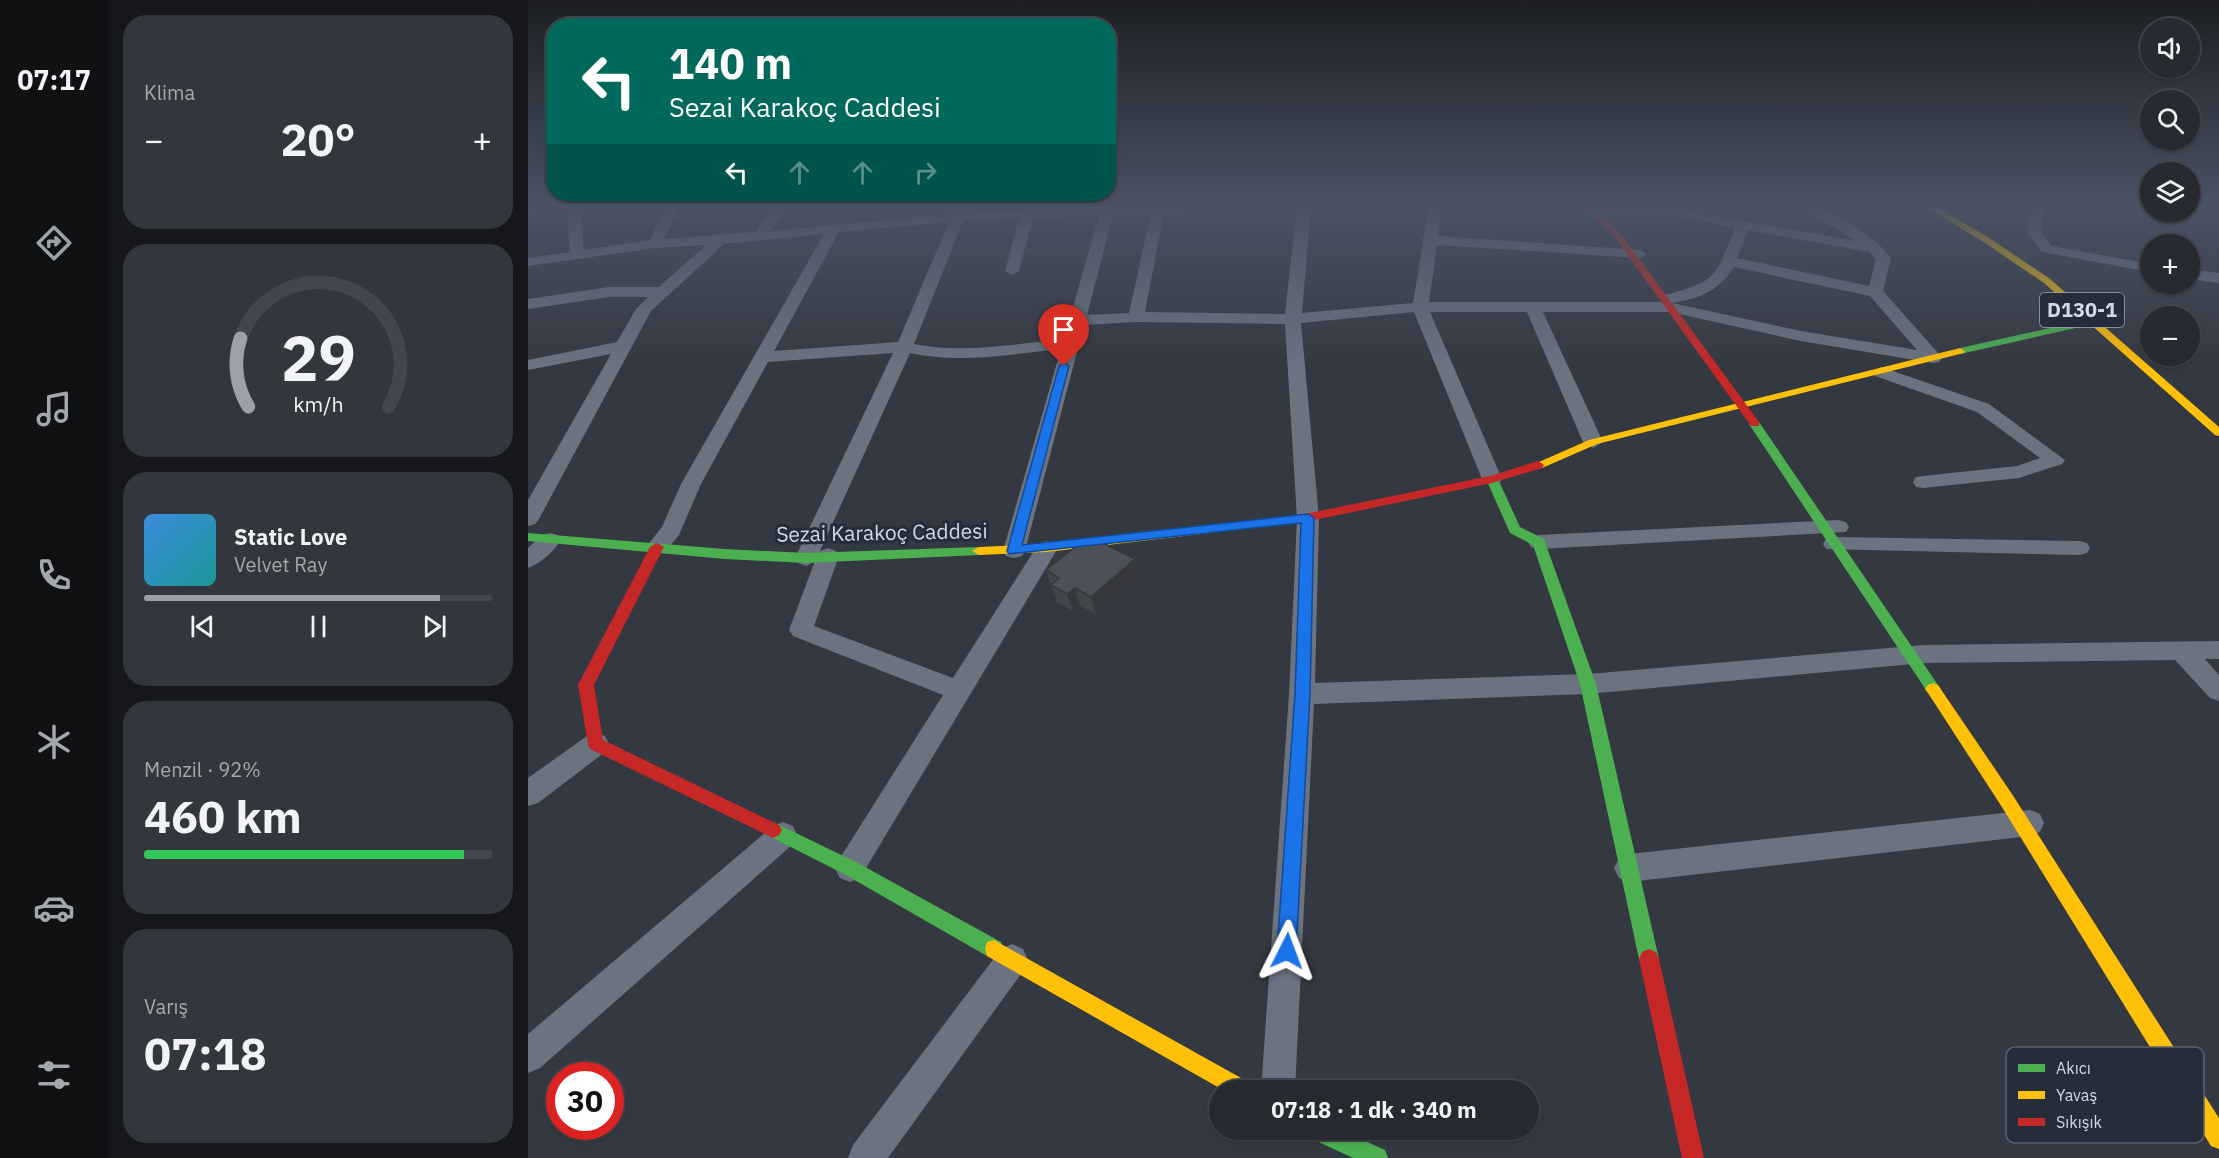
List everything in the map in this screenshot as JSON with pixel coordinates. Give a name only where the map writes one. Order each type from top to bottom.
[{"type":"main road","points":[[1640,260],[1746,404],[1916,654],[2035,823],[2166,1047]]},
{"type":"main road","name":"D130-1","points":[[2016,260],[2047,281],[2096,321],[2219,434]]},
{"type":"main road","name":"D130-1","points":[[2036,260],[2140,345]]},
{"type":"main road","name":"Sezai Karakoç Caddesi","points":[[528,537],[724,554],[817,557],[1047,549],[1308,518],[1492,479],[1532,467],[1593,442],[1933,358],[2096,321]]},
{"type":"main road","points":[[1492,479],[1515,530],[1539,542],[1588,684],[1693,1158]]},
{"type":"main road","points":[[657,547],[586,685],[596,744],[850,868],[1225,1080]]},
{"type":"main road","points":[[1916,654],[2001,766]]},
{"type":"main road","points":[[2204,1112],[2219,1138]]},
{"type":"main road","points":[[1339,1140],[1377,1158]]},
{"type":"street","points":[[528,519],[644,309],[698,260]]},
{"type":"street","points":[[657,547],[671,530],[691,484],[816,260]]},
{"type":"street","points":[[942,260],[817,557],[801,630],[959,691]]},
{"type":"street","points":[[1012,271],[1015,260]]},
{"type":"street","points":[[1014,551],[1093,260]]},
{"type":"street","points":[[1136,317],[1148,260]]},
{"type":"street","points":[[1279,1080],[1302,694],[1308,518],[1293,319],[1299,260]]},
{"type":"street","points":[[1426,260],[1420,307],[1492,479]]},
{"type":"street","points":[[1875,292],[1883,260]]},
{"type":"street","points":[[2107,260],[2140,266]]},
{"type":"street","points":[[1673,304],[1715,285],[1728,261],[1875,292],[1933,358]]},
{"type":"street","points":[[2200,275],[2219,278]]},
{"type":"street","points":[[528,304],[609,292],[663,292]]},
{"type":"street","points":[[1076,321],[1136,317],[1293,319],[1420,307],[1533,308],[1673,304],[1812,338],[1933,358]]},
{"type":"street","points":[[1533,308],[1593,442]]},
{"type":"street","points":[[762,357],[904,347],[932,353],[1070,343]]},
{"type":"street","points":[[528,365],[624,346]]},
{"type":"street","points":[[1881,372],[1983,408],[2055,460],[2019,472],[1923,483]]},
{"type":"street","points":[[1539,542],[1836,536],[2079,548]]},
{"type":"street","points":[[528,560],[550,540]]},
{"type":"street","points":[[850,868],[1047,549]]},
{"type":"street","points":[[1302,694],[1588,684],[1916,654],[2219,650]]},
{"type":"street","points":[[2181,651],[2219,691]]},
{"type":"street","points":[[528,794],[596,744]]},
{"type":"street","points":[[1629,868],[2035,823]]},
{"type":"street","points":[[528,1056],[783,835]]},
{"type":"street","points":[[866,1158],[1012,960]]},
{"type":"building","points":[[1089,536],[1135,559],[1091,597],[1075,588],[1067,594],[1051,585],[1059,578],[1046,570]]},
{"type":"traffic: fast","points":[[1960,351],[2095,321]]},
{"type":"traffic: fast","points":[[1755,424],[1933,689]]},
{"type":"traffic: fast","points":[[1492,479],[1515,530],[1539,542],[1588,684],[1649,959]]},
{"type":"traffic: fast","points":[[528,537],[725,554],[806,558],[979,551]]},
{"type":"traffic: fast","points":[[773,830],[850,868],[994,949]]},
{"type":"traffic: fast","points":[[1339,1140],[1377,1158]]},
{"type":"traffic: slow","points":[[2016,260],[2047,281],[2219,433]]},
{"type":"traffic: slow","points":[[1538,465],[1593,442],[1960,351]]},
{"type":"traffic: slow","points":[[979,551],[1047,548],[1300,519]]},
{"type":"traffic: slow","points":[[1933,689],[2006,799],[2162,1047]]},
{"type":"traffic: slow","points":[[994,949],[1225,1080]]},
{"type":"traffic: slow","points":[[2204,1114],[2219,1138]]},
{"type":"traffic: jam","points":[[1636,260],[1755,424]]},
{"type":"traffic: jam","points":[[1300,519],[1492,479],[1538,465]]},
{"type":"traffic: jam","points":[[657,547],[586,685],[596,744],[773,830]]},
{"type":"traffic: jam","points":[[1649,959],[1693,1158]]},
{"type":"route","points":[[1064,366],[1014,551],[1308,518],[1302,694],[1287,951]]}]
